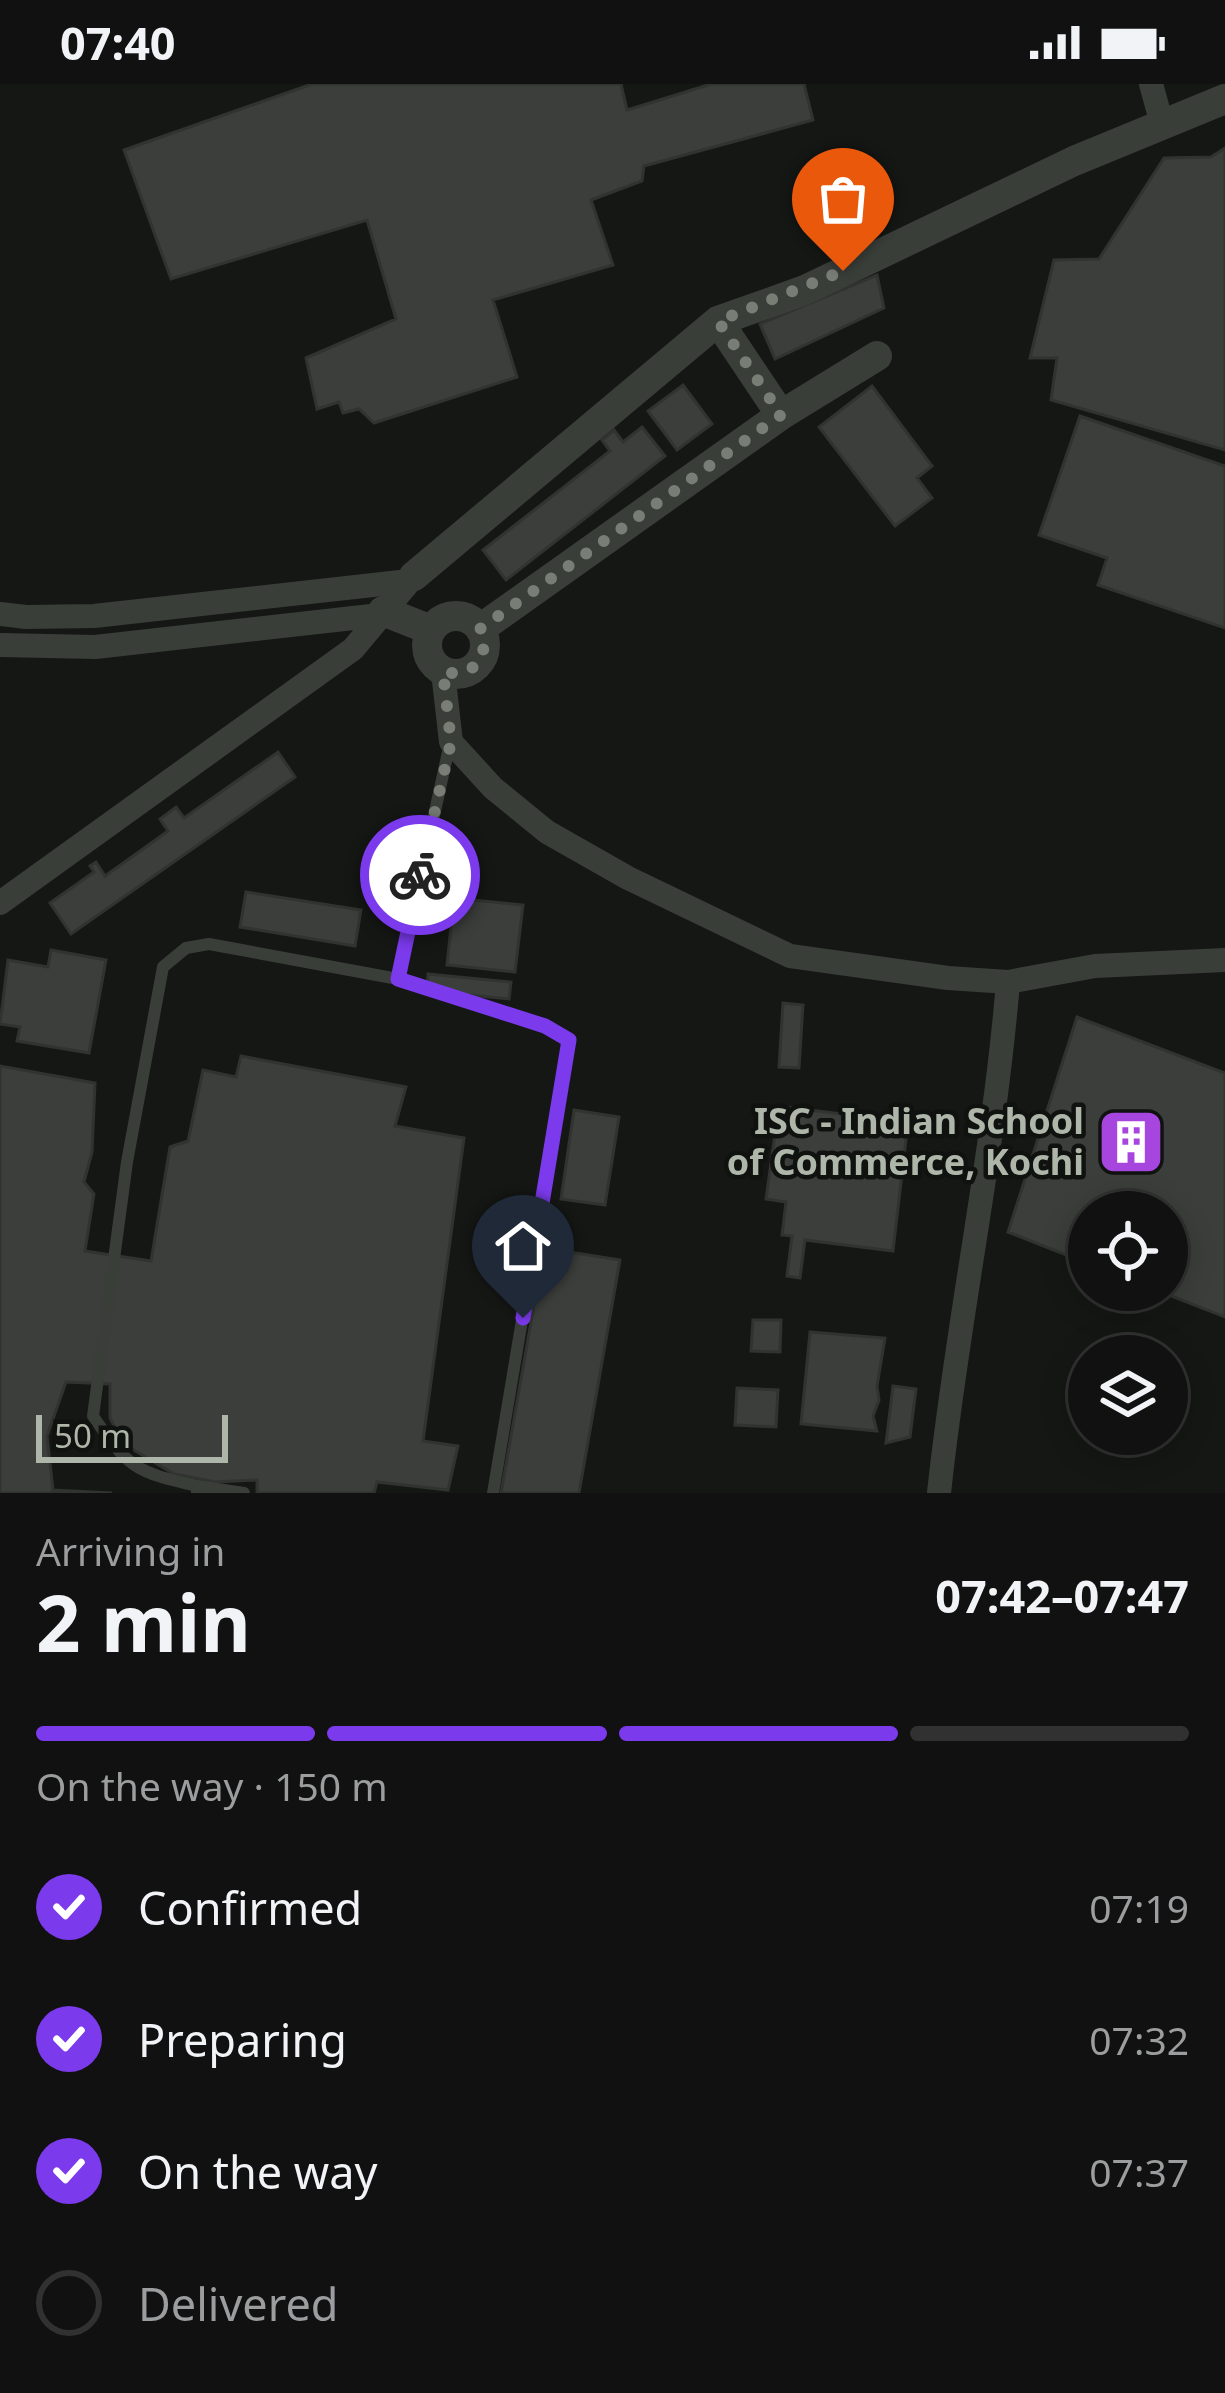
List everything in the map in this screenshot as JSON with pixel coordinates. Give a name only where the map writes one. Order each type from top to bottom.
[{"type":"street","points":[[1151,84],[1162,124]]},
{"type":"street","points":[[0,903],[353,649],[411,579],[718,321],[805,290],[1225,99]]},
{"type":"street","points":[[718,321],[781,415]]},
{"type":"street","points":[[480,629],[781,415],[878,356]]},
{"type":"street","points":[[0,614],[94,616],[411,579]]},
{"type":"street","points":[[0,645],[95,647],[382,613],[430,630]]},
{"type":"street","points":[[443,672],[461,674],[478,665],[485,647],[474,622],[455,615],[437,622],[426,649],[443,672],[451,742],[493,788],[547,832],[628,878],[790,956],[948,979],[1008,982],[1095,966],[1225,960]]},
{"type":"street","points":[[939,1493],[972,1239],[999,1094],[1008,982]]},
{"type":"lane","points":[[398,979],[451,742]]},
{"type":"lane","points":[[244,1493],[197,1490],[142,1474],[116,1450],[93,1416],[127,1162],[163,967],[186,948],[209,944],[398,979],[545,1026],[569,1040],[493,1493]]},
{"type":"building","points":[[312,84],[621,84],[627,110],[711,84],[804,84],[813,120],[644,166],[642,181],[591,200],[613,265],[493,300],[517,377],[374,423],[359,409],[343,413],[339,402],[317,409],[306,358],[396,319],[367,220],[171,279],[124,150]]},
{"type":"building","points":[[1225,148],[1225,450],[1051,400],[1057,358],[1030,358],[1054,260],[1099,259],[1164,158],[1211,157]]},
{"type":"building","points":[[877,275],[884,308],[775,359],[760,324]]},
{"type":"building","points":[[683,385],[712,424],[677,450],[648,411]]},
{"type":"building","points":[[872,386],[932,466],[917,478],[932,498],[895,526],[819,427]]},
{"type":"building","points":[[1080,416],[1225,466],[1225,628],[1098,585],[1107,558],[1039,535]]},
{"type":"building","points":[[642,427],[665,456],[506,580],[483,550],[610,451],[602,440],[614,430],[623,442]]},
{"type":"building","points":[[278,752],[295,777],[71,934],[50,903],[94,872],[90,866],[96,862],[105,876],[168,831],[160,819],[176,807],[184,818]]},
{"type":"building","points":[[246,892],[361,910],[355,946],[240,927]]},
{"type":"building","points":[[454,898],[523,905],[515,972],[447,965]]},
{"type":"building","points":[[51,950],[106,960],[89,1053],[17,1041],[20,1027],[0,1024],[8,960],[48,967]]},
{"type":"building","points":[[428,974],[511,982],[509,999],[427,991]]},
{"type":"building","points":[[783,1003],[803,1005],[799,1068],[779,1067]]},
{"type":"building","name":"ISC - Indian School of Commerce, Kochi","points":[[1077,1017],[1225,1073],[1225,1317],[1188,1303],[1188,1191],[1068,1191],[1068,1256],[1008,1232]]},
{"type":"building","points":[[241,1056],[406,1087],[395,1126],[464,1138],[423,1441],[458,1446],[448,1490],[377,1482],[374,1493],[257,1493],[257,1480],[215,1482],[174,1474],[122,1443],[110,1418],[110,1384],[66,1382],[47,1436],[53,1490],[112,1493],[0,1493],[0,1066],[95,1083],[92,1152],[84,1182],[94,1194],[85,1251],[151,1261],[170,1147],[188,1141],[203,1070],[236,1077]]},
{"type":"building","points":[[785,1107],[908,1122],[893,1251],[805,1240],[800,1278],[787,1276],[792,1236],[782,1235],[786,1202],[766,1199],[775,1134],[781,1135]]},
{"type":"building","points":[[574,1110],[619,1117],[605,1205],[561,1199]]},
{"type":"building","points":[[544,1248],[620,1260],[579,1493],[501,1493]]},
{"type":"building","points":[[753,1320],[781,1320],[780,1352],[751,1351]]},
{"type":"building","points":[[810,1332],[885,1338],[873,1416],[877,1431],[801,1424]]},
{"type":"building","points":[[893,1386],[916,1389],[910,1437],[886,1443]]},
{"type":"building","points":[[737,1388],[778,1390],[776,1427],[735,1425]]},
{"type":"way so far","points":[[420,875],[451,742],[443,672],[461,674],[478,665],[485,647],[480,629],[781,415],[718,321],[843,271]]},
{"type":"place","name":"ISC - Indian School of Commerce, Kochi","points":[[1131,1142]]},
{"type":"route","points":[[420,875],[398,979],[545,1026],[569,1040],[523,1318]]}]
